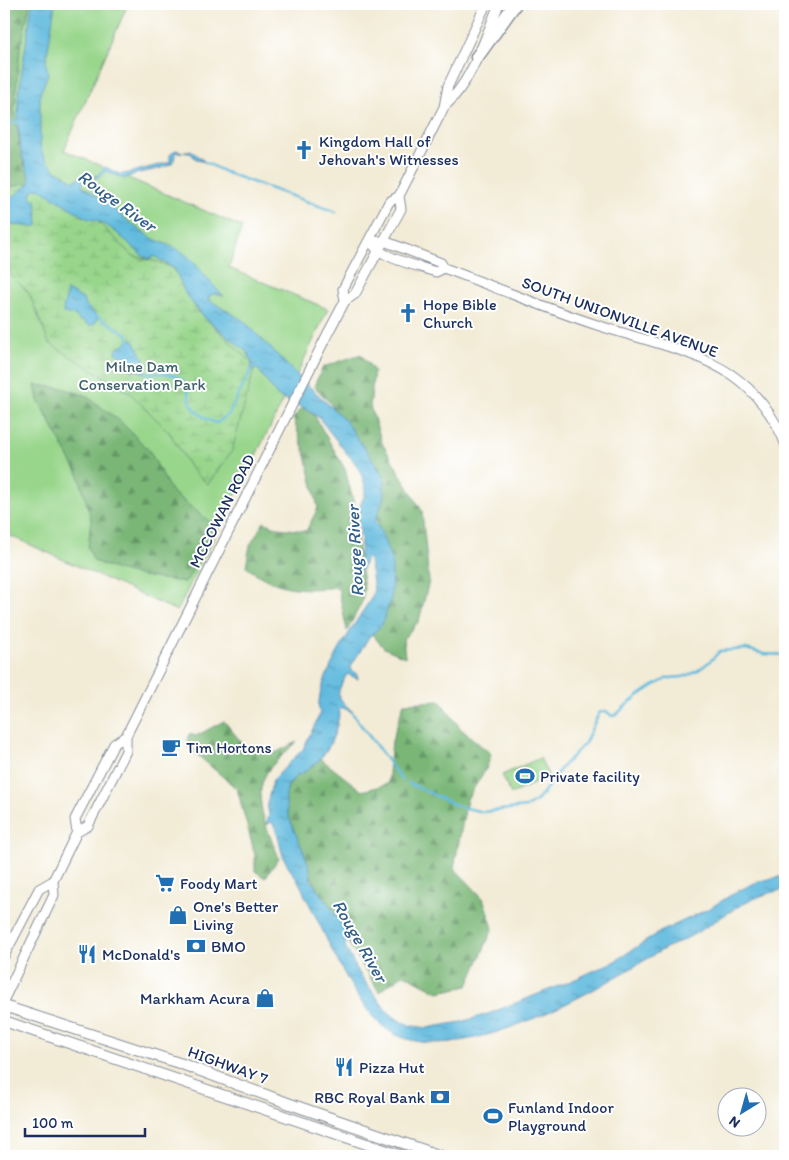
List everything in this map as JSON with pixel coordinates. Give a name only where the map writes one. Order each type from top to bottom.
[{"type":"highway","points":[[477,57],[515,4]]},
{"type":"main road","name":"MCCOWAN ROAD","points":[[345,301],[343,289],[389,202],[399,196],[444,107],[448,86],[486,4]]},
{"type":"main road","name":"MCCOWAN ROAD","points":[[444,107],[459,93],[477,57],[499,4]]},
{"type":"main road","name":"MCCOWAN ROAD","points":[[4,999],[54,895],[53,881],[78,832],[88,826],[126,751],[126,736],[309,370],[345,301],[355,294],[401,209],[399,196]]},
{"type":"main road","name":"SOUTH UNIONVILLE AVENUE","points":[[370,241],[384,240],[441,263],[444,268],[564,314],[690,355],[717,366],[742,383],[759,401],[779,429],[785,443]]},
{"type":"main road","points":[[370,241],[378,251]]},
{"type":"main road","name":"SOUTH UNIONVILLE AVENUE","points":[[378,251],[436,272],[444,268]]},
{"type":"main road","name":"MCCOWAN ROAD","points":[[78,832],[75,819],[114,744],[126,736]]},
{"type":"main road","name":"MCCOWAN ROAD","points":[[4,956],[39,889],[53,881]]},
{"type":"main road","name":"HIGHWAY 7","points":[[4,1006],[182,1064],[441,1156]]},
{"type":"main road","name":"HIGHWAY 7","points":[[4,1022],[402,1156]]},
{"type":"green space","name":"Milne Dam Conservation Park","points":[[4,4],[128,4],[64,150],[242,227],[229,268],[328,309],[177,611],[4,533]]},
{"type":"green space","points":[[4,4],[30,4],[20,49],[14,112],[24,165],[45,181],[4,188]]},
{"type":"green space","points":[[45,181],[97,221],[133,256],[170,267],[183,281],[189,297],[197,310],[255,366],[232,451],[208,484],[192,470],[169,432],[130,393],[49,343],[29,293],[4,268],[4,190],[21,184]]},
{"type":"green space","points":[[361,354],[374,371],[370,406],[382,443],[422,511],[429,581],[419,621],[403,639],[405,657],[384,648],[369,631],[383,610],[380,533],[375,510],[348,439],[331,404],[314,386],[323,367]]},
{"type":"green space","points":[[35,385],[62,388],[85,395],[120,421],[149,450],[171,491],[213,524],[208,541],[186,582],[138,575],[94,561],[88,548],[91,519],[79,476],[38,400]]},
{"type":"green space","points":[[303,407],[314,415],[345,469],[355,508],[364,588],[362,602],[347,631],[338,587],[312,589],[290,587],[257,575],[246,567],[250,545],[264,522],[278,528],[306,531],[318,508],[306,456],[293,418]]},
{"type":"green space","points":[[440,701],[461,729],[491,754],[487,767],[467,799],[454,868],[483,898],[493,928],[468,986],[438,992],[404,974],[379,992],[330,914],[310,874],[280,799],[297,774],[317,756],[362,791],[388,784],[392,741],[404,703]]},
{"type":"green space","points":[[224,721],[246,748],[275,753],[297,742],[271,767],[264,778],[261,789],[262,812],[279,858],[265,878],[255,871],[255,855],[237,789],[187,746],[189,734],[196,736]]},
{"type":"green space","name":"Private facility","points":[[540,758],[549,777],[511,794],[502,775]]},
{"type":"water","points":[[32,4],[55,4],[46,62],[48,74],[40,94],[40,144],[43,156],[54,169],[74,181],[81,176],[96,176],[106,167],[119,174],[124,174],[170,162],[170,155],[175,150],[184,152],[191,150],[205,162],[197,160],[190,153],[176,152],[173,163],[167,166],[124,179],[107,171],[99,177],[83,179],[82,186],[147,235],[185,254],[224,296],[213,294],[209,296],[209,300],[244,321],[344,419],[375,463],[385,481],[383,500],[375,521],[383,536],[392,563],[391,598],[382,625],[369,637],[351,666],[358,679],[347,674],[340,687],[340,698],[353,712],[340,707],[335,732],[328,748],[318,761],[291,781],[287,789],[286,800],[291,823],[310,869],[311,880],[339,921],[346,939],[345,946],[359,973],[386,1010],[397,1019],[409,1025],[427,1028],[461,1022],[488,1014],[571,981],[615,961],[660,932],[710,908],[759,881],[785,876],[785,890],[760,896],[736,908],[691,936],[562,1006],[523,1023],[484,1036],[447,1042],[413,1041],[385,1028],[373,1016],[351,985],[300,884],[285,861],[278,834],[272,822],[266,825],[269,815],[267,803],[273,780],[303,749],[320,714],[319,703],[328,672],[346,638],[372,597],[374,589],[369,558],[366,557],[362,570],[358,569],[361,539],[358,512],[365,493],[363,478],[354,462],[319,418],[310,411],[277,396],[258,369],[251,370],[252,362],[247,352],[205,318],[186,295],[175,269],[154,256],[151,259],[144,257],[110,228],[95,220],[88,219],[39,188],[33,190],[31,194],[33,201],[36,199],[38,225],[33,227],[4,224],[4,198],[9,200],[31,182],[21,152],[18,97]]},
{"type":"water","points":[[67,290],[83,299],[84,304],[97,316],[97,321],[91,326],[78,319],[75,315],[63,313]]},
{"type":"water","points":[[129,340],[133,340],[144,357],[142,364],[146,373],[129,369],[131,364],[116,353],[117,349]]},
{"type":"waterway","points":[[4,120],[18,123]]},
{"type":"waterway","points":[[205,162],[227,173],[336,212]]},
{"type":"waterway","points":[[97,316],[127,334],[129,340]]},
{"type":"waterway","points":[[146,373],[169,374],[181,379],[186,385],[190,402],[196,411],[217,423],[229,414],[251,370]]},
{"type":"waterway","points":[[408,783],[458,806],[483,812],[526,807],[538,800],[561,768],[585,743],[599,713],[606,711],[612,716],[616,715],[653,686],[668,678],[682,677],[693,673],[708,663],[720,651],[746,649],[764,654],[785,655]]},
{"type":"waterway","points":[[352,713],[402,780]]},
{"type":"place","name":"Kingdom Hall of Jehovah's Witnesses","points":[[304,150]]},
{"type":"place","name":"Hope Bible Church","points":[[408,313]]},
{"type":"place","name":"Tim Hortons","points":[[171,747]]},
{"type":"place","name":"Private facility","points":[[525,776]]},
{"type":"place","name":"Foody Mart","points":[[165,883]]},
{"type":"place","name":"One's Better Living","points":[[178,915]]},
{"type":"place","name":"BMO","points":[[196,946]]},
{"type":"place","name":"McDonald's","points":[[87,954]]},
{"type":"place","name":"Markham Acura","points":[[265,998]]},
{"type":"place","name":"Pizza Hut","points":[[344,1067]]},
{"type":"place","name":"RBC Royal Bank","points":[[440,1097]]},
{"type":"place","name":"Funland Indoor Playground","points":[[493,1116]]},
{"type":"water label","name":"Rouge River","points":[[117,201]]},
{"type":"water label","name":"Rouge River","points":[[355,551]]},
{"type":"water label","name":"Rouge River","points":[[360,941]]}]
